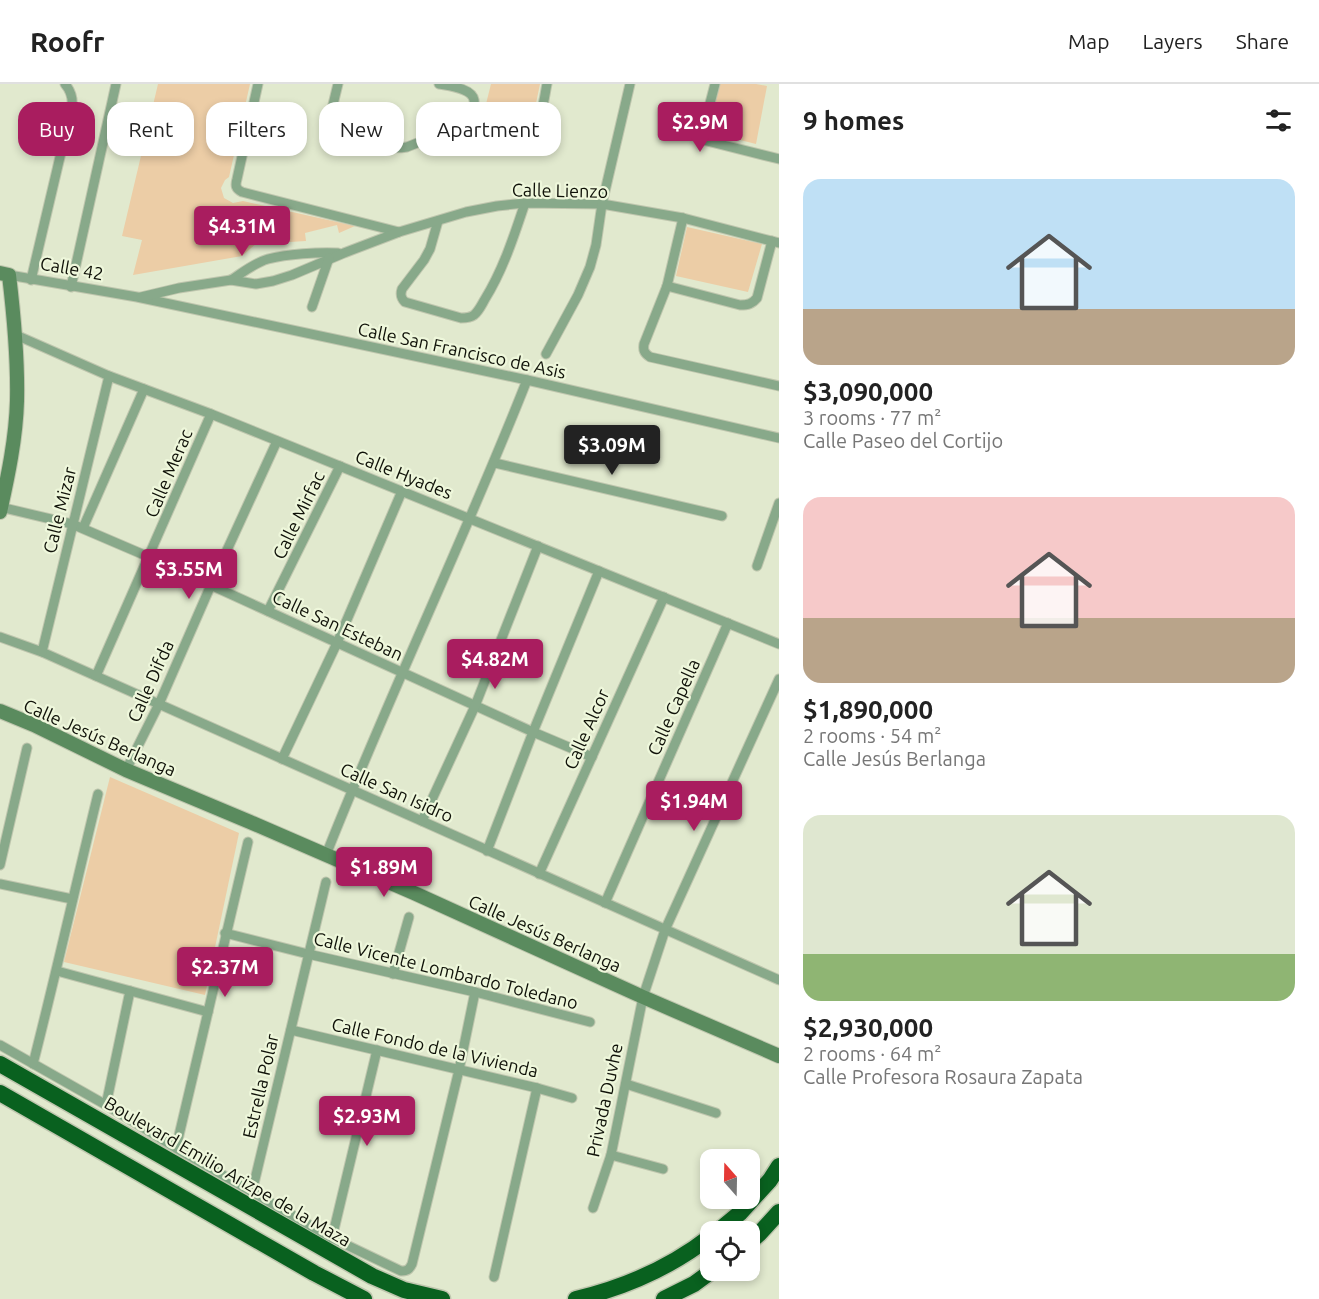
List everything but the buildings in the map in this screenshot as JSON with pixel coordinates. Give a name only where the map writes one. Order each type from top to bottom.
[{"type":"highway","name":"Boulevard Emilio Arizpe de la Maza","points":[[0,1064],[372,1276],[404,1290],[442,1299]]},
{"type":"highway","points":[[0,1093],[314,1273],[364,1299]]},
{"type":"highway","points":[[730,1221],[770,1180],[779,1166]]},
{"type":"highway","points":[[760,1233],[779,1212]]},
{"type":"highway","points":[[576,1299],[614,1290],[649,1275],[700,1243]]},
{"type":"highway","points":[[664,1299],[700,1280]]},
{"type":"street","points":[[31,280],[72,106],[73,98],[66,84]]},
{"type":"street","points":[[71,287],[116,84]]},
{"type":"street","points":[[258,84],[237,179],[238,190],[399,231]]},
{"type":"street","points":[[338,84],[328,125],[329,130],[334,134],[381,147],[398,148],[416,143]]},
{"type":"street","points":[[439,84],[467,91],[473,96],[474,102]]},
{"type":"street","points":[[543,102],[547,84]]},
{"type":"street","points":[[546,354],[578,295],[590,267],[630,84]]},
{"type":"street","points":[[715,84],[702,134],[704,138],[707,141],[779,159]]},
{"type":"street","points":[[438,221],[430,249],[402,289],[402,298],[405,302],[467,318],[477,312],[492,289],[525,203]]},
{"type":"street","name":"Calle Lienzo","points":[[231,280],[250,267],[267,260],[344,253],[399,231],[465,212],[525,203],[602,204],[683,218],[775,242]]},
{"type":"street","points":[[683,218],[667,286],[644,344],[645,354],[779,386]]},
{"type":"street","points":[[667,286],[740,305],[753,303],[757,298],[775,242]]},
{"type":"street","points":[[312,307],[329,256]]},
{"type":"street","name":"Calle Lienzo","points":[[137,297],[231,280],[256,284],[273,281],[292,275],[329,256]]},
{"type":"street","points":[[0,508],[15,432],[17,392],[16,335],[5,274]]},
{"type":"street","name":"Calle 42","points":[[5,274],[137,297]]},
{"type":"street","name":"Calle San Francisco de Asis","points":[[137,297],[528,380],[779,438]]},
{"type":"street","name":"Calle Hyades","points":[[16,335],[109,376],[211,414],[779,645]]},
{"type":"street","name":"Calle Mizar","points":[[42,652],[109,376]]},
{"type":"street","points":[[326,855],[352,790],[495,463],[528,380]]},
{"type":"street","name":"Calle Mizar","points":[[83,528],[144,389]]},
{"type":"street","name":"Calle Merac","points":[[96,676],[211,414]]},
{"type":"street","name":"Calle Difda","points":[[126,770],[159,704],[210,585],[277,441]]},
{"type":"street","points":[[495,463],[722,516]]},
{"type":"street","name":"Calle Mirfac","points":[[268,611],[340,466]]},
{"type":"street","points":[[282,759],[337,643],[402,491]]},
{"type":"street","points":[[757,566],[779,503]]},
{"type":"street","name":"Calle San Esteban","points":[[0,508],[83,528],[592,757]]},
{"type":"street","points":[[422,821],[475,706],[538,546]]},
{"type":"street","points":[[487,851],[599,571]]},
{"type":"street","name":"Calle Alcor","points":[[539,874],[664,597]]},
{"type":"street","name":"Calle Capella","points":[[605,903],[728,623]]},
{"type":"street","name":"Calle San Isidro","points":[[0,637],[42,652],[779,980]]},
{"type":"street","name":"Privada Duvhe","points":[[593,1208],[611,1155],[643,997],[664,930],[779,679]]},
{"type":"street","name":"Calle Jesús Berlanga","points":[[0,711],[126,770],[414,893],[779,1056]]},
{"type":"street","points":[[0,865],[27,748]]},
{"type":"street","points":[[33,1064],[98,794]]},
{"type":"street","points":[[176,1148],[248,842]]},
{"type":"street","name":"Estrella Polar","points":[[252,1192],[326,882]]},
{"type":"street","points":[[0,884],[72,899]]},
{"type":"street","points":[[393,974],[409,917]]},
{"type":"street","name":"Calle Vicente Lombardo Toledano","points":[[225,933],[475,992],[590,1022]]},
{"type":"street","points":[[57,970],[208,1012]]},
{"type":"street","points":[[106,1106],[130,991]]},
{"type":"street","points":[[0,1045],[332,1238],[401,1271],[407,1271],[412,1264],[459,1070],[475,992]]},
{"type":"street","name":"Calle Fondo de la Vivienda","points":[[291,1030],[572,1098]]},
{"type":"street","points":[[332,1238],[377,1050]]},
{"type":"street","points":[[626,1084],[716,1113]]},
{"type":"street","points":[[494,1277],[537,1088]]},
{"type":"street","points":[[611,1155],[663,1169]]},
{"type":"shaded area","points":[[158,84],[250,84],[246,102],[206,102],[206,156],[234,156],[229,177],[221,188],[224,198],[233,203],[243,201],[355,226],[339,233],[337,225],[305,233],[306,241],[258,242],[242,256],[133,275],[142,240],[122,236],[141,156],[194,156],[194,102],[154,102]]},
{"type":"shaded area","points":[[491,84],[540,84],[536,102],[486,102]]},
{"type":"shaded area","points":[[720,84],[767,86],[756,144],[708,132]]},
{"type":"shaded area","points":[[687,227],[762,244],[748,292],[676,276]]},
{"type":"shaded area","points":[[110,777],[239,833],[205,995],[64,962]]}]
